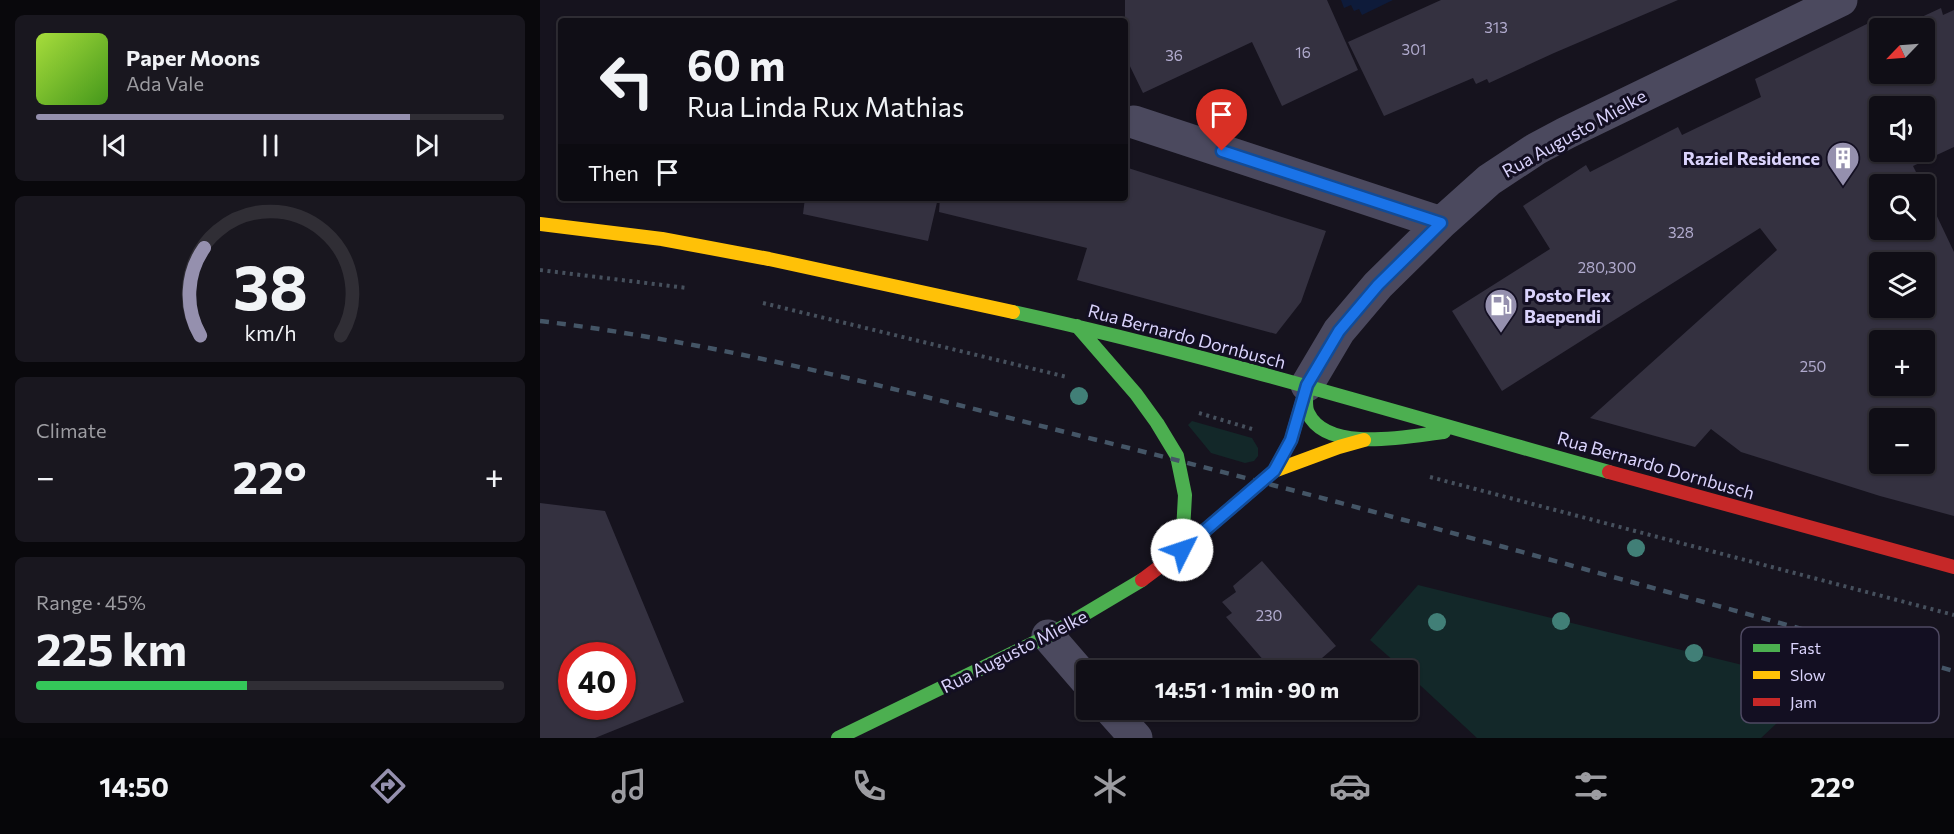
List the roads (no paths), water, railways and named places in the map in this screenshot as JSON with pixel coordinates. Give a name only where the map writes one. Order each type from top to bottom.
[{"type":"main road","name":"Rua Bernardo Dornbusch","points":[[540,224],[662,239],[769,259],[931,292],[1077,326],[1307,385],[1458,430],[1954,567]]},
{"type":"main road","points":[[1077,326],[1138,396],[1160,426],[1179,460],[1185,489],[1186,518],[1182,550]]},
{"type":"main road","points":[[1307,385],[1308,413],[1316,424],[1324,431],[1364,440]]},
{"type":"main road","name":"Rua Augusto Mielke","points":[[838,738],[1048,636],[1138,583],[1182,550],[1274,471],[1291,440],[1307,385]]},
{"type":"main road","points":[[1274,471],[1364,440],[1458,430]]},
{"type":"street","name":"Rua Augusto Mielke","points":[[1307,385],[1339,331],[1378,285],[1489,180],[1536,149],[1658,87],[1841,0]]},
{"type":"street","points":[[1134,122],[1441,223]]},
{"type":"street","points":[[1048,636],[1076,668]]},
{"type":"street","points":[[1120,720],[1136,738]]},
{"type":"water","points":[[1341,0],[1393,0],[1362,15],[1359,9],[1354,11],[1351,5],[1344,8]]},
{"type":"railway","points":[[540,321],[608,330],[743,355],[944,401],[1407,521],[1794,627]]},
{"type":"railway","points":[[1939,667],[1954,671]]},
{"type":"place","name":"Raziel Residence","points":[[1843,187]]},
{"type":"place","name":"Posto Flex Baependi","points":[[1501,334]]}]
